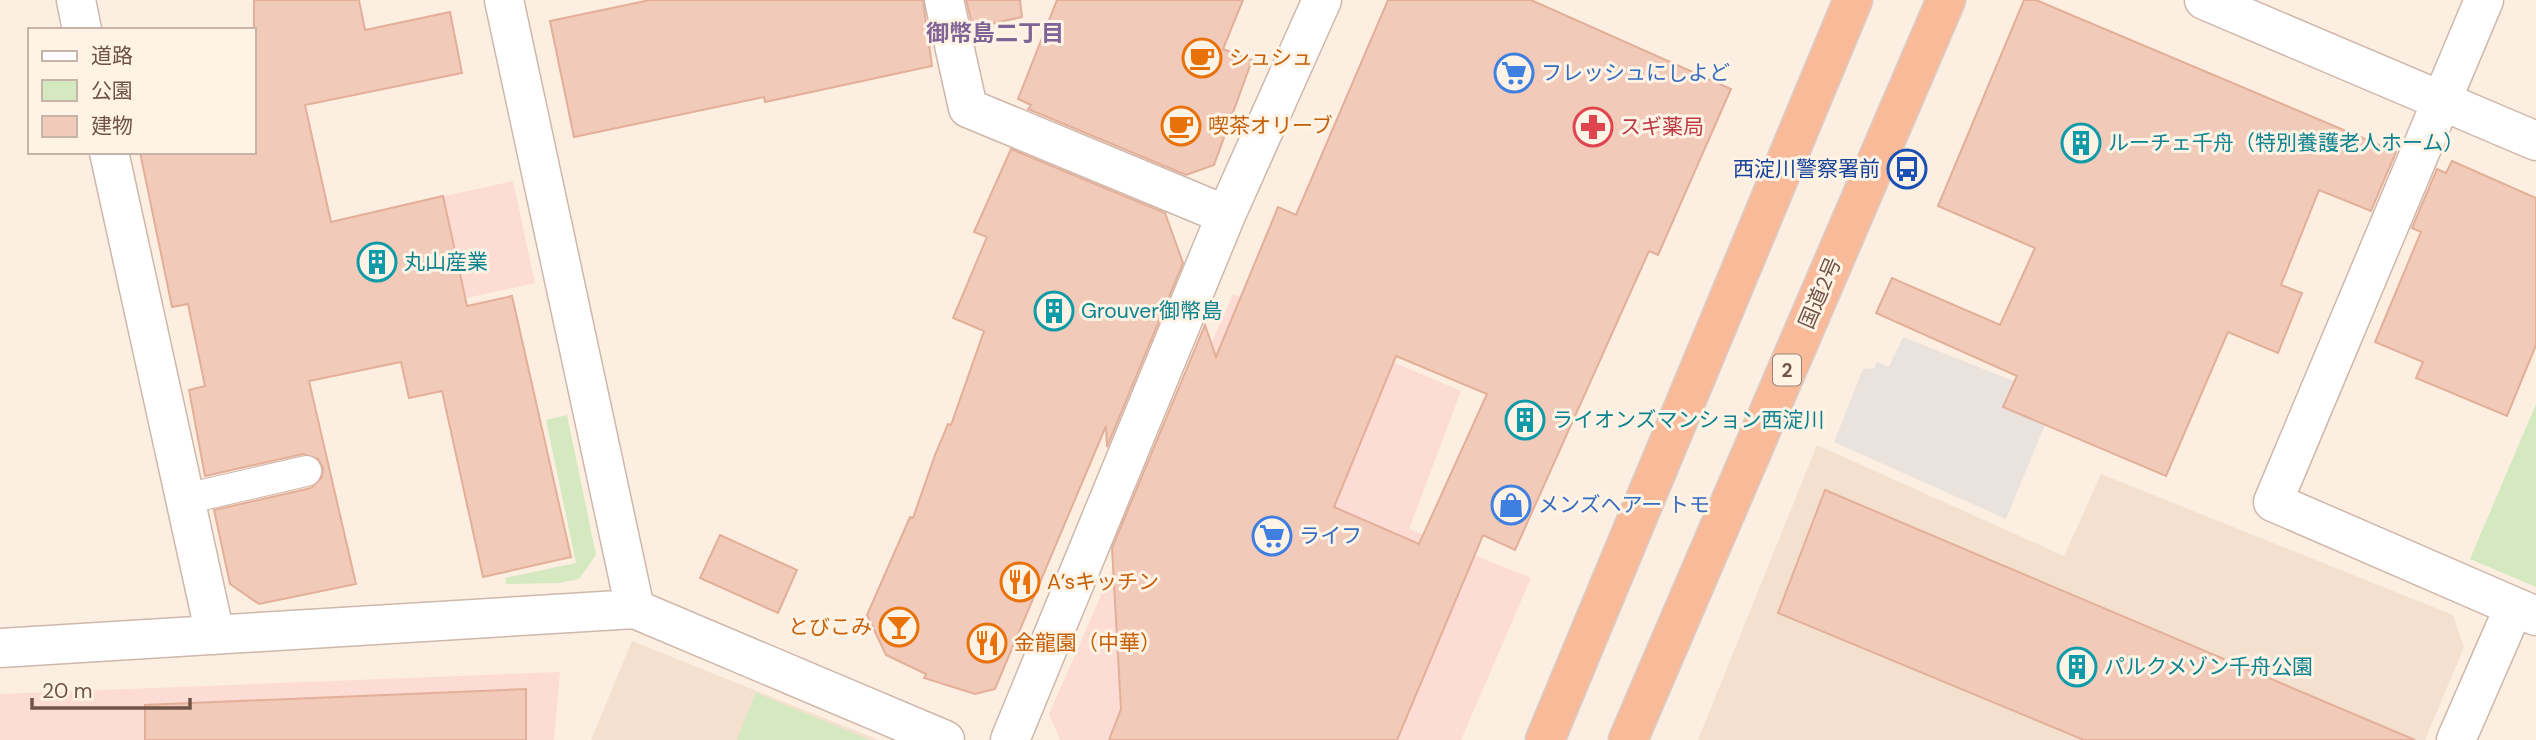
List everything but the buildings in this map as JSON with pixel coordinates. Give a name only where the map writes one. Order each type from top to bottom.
[{"type":"highway","points":[[1545,740],[1853,0]]},
{"type":"highway","name":"国道2号","points":[[1629,740],[1945,0]]},
{"type":"street","points":[[76,0],[82,28]]},
{"type":"street","points":[[503,0],[635,610]]},
{"type":"street","points":[[944,0],[968,108],[1226,215]]},
{"type":"street","points":[[1010,740],[1226,215],[1322,0]]},
{"type":"street","points":[[2204,0],[2536,141]]},
{"type":"street","points":[[2456,740],[2525,611],[2273,502],[2484,0]]},
{"type":"street","points":[[109,154],[215,635]]},
{"type":"street","points":[[0,648],[635,610],[945,740]]},
{"type":"lane","points":[[185,499],[306,471]]},
{"type":"shaded area","name":"丸山産業","points":[[513,181],[535,283],[307,333],[285,231]]},
{"type":"shaded area","name":"ライフ","points":[[1233,294],[1461,391],[1409,529],[1531,578],[1461,740],[1060,740],[1049,714]]},
{"type":"shaded area","points":[[1903,337],[2056,398],[2006,519],[1834,442],[1863,369],[1874,368],[1877,362],[1889,367]]},
{"type":"shaded area","points":[[1817,445],[2064,556],[2101,474],[2453,615],[2464,647],[2425,740],[1698,740]]},
{"type":"shaded area","points":[[632,641],[879,740],[591,740]]},
{"type":"shaded area","points":[[560,672],[554,740],[0,740],[0,694]]},
{"type":"green space","points":[[2536,404],[2536,587],[2470,559]]},
{"type":"green space","points":[[567,415],[596,555],[579,579],[559,583],[506,584],[505,578],[576,563],[546,420]]},
{"type":"green space","points":[[756,693],[869,740],[737,740]]},
{"type":"place","name":"シュシュ","points":[[1202,58]]},
{"type":"place","name":"フレッシュにしよど","points":[[1514,73]]},
{"type":"place","name":"喫茶オリーブ","points":[[1181,126]]},
{"type":"place","name":"スギ薬局","points":[[1593,127]]},
{"type":"place","name":"ルーチェ千舟（特別養護老人ホーム）","points":[[2081,143]]},
{"type":"place","name":"西淀川警察署前","points":[[1907,169]]},
{"type":"place","name":"丸山産業","points":[[377,262]]},
{"type":"place","name":"Grouver御幣島","points":[[1054,311]]},
{"type":"place","name":"ライオンズマンション西淀川","points":[[1525,420]]},
{"type":"place","name":"メンズヘアー トモ","points":[[1511,505]]},
{"type":"place","name":"ライフ","points":[[1272,536]]},
{"type":"place","name":"A’sキッチン","points":[[1020,582]]},
{"type":"place","name":"とびこみ","points":[[899,627]]},
{"type":"place","name":"金龍園（中華）","points":[[987,643]]},
{"type":"place","name":"パルクメゾン千舟公園","points":[[2077,667]]},
{"type":"district","name":"御幣島二丁目","points":[[995,33]]}]
